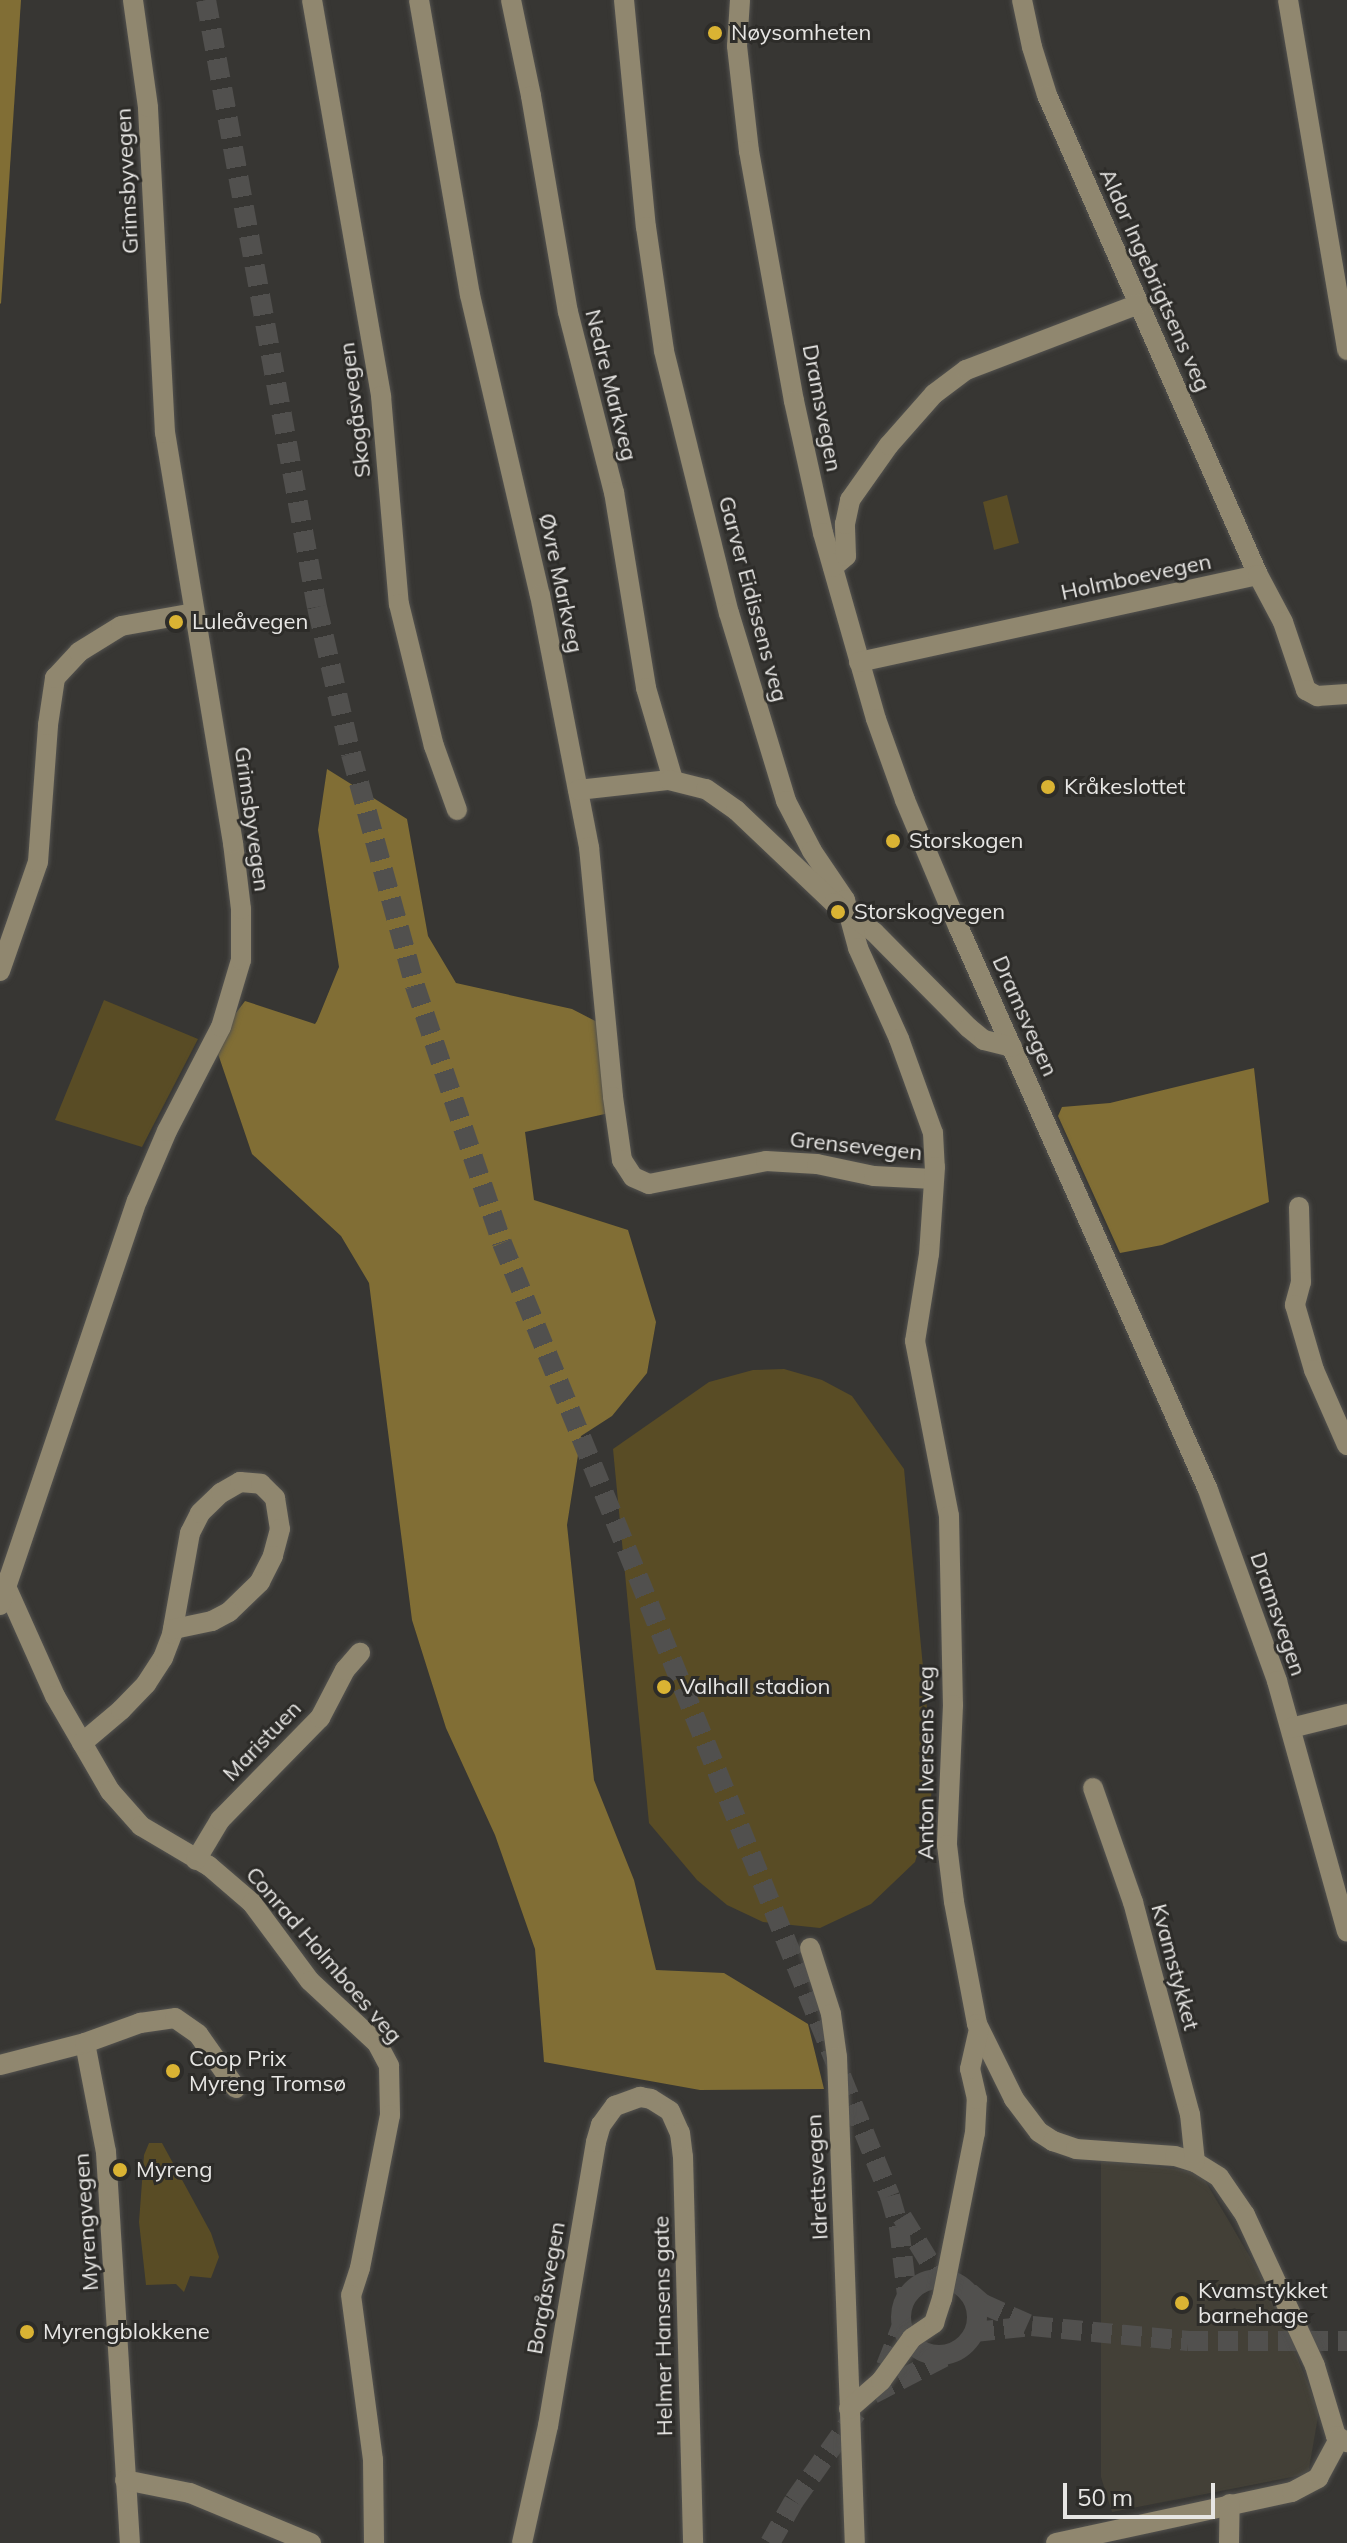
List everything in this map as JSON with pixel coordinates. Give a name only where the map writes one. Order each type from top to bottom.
[{"type":"street","name":"Grimsbyvegen","points":[[2,1588],[137,1201],[167,1131],[221,1027],[241,960],[241,909],[236,867],[165,433],[148,107],[133,0]]},
{"type":"street","name":"Skogåsvegen","points":[[312,0],[381,396],[399,604],[434,746],[457,810]]},
{"type":"street","name":"Øvre Markveg","points":[[419,0],[470,295],[540,595],[594,875],[595,919],[620,1155],[633,1177]]},
{"type":"street","name":"Nedre Markveg","points":[[511,0],[531,96],[568,312],[614,492],[646,688],[673,780]]},
{"type":"street","name":"Garver Eidissens veg","points":[[624,0],[650,260],[675,400],[729,613],[774,768],[800,831],[838,886],[858,948],[929,1113],[933,1133],[934,1179]]},
{"type":"street","name":"Dramsvegen","points":[[740,0],[737,46],[749,151],[794,401],[859,662],[905,800],[1208,1490],[1259,1628],[1291,1728],[1347,1931]]},
{"type":"street","name":"Aldor Ingebrigtsens veg","points":[[1022,0],[1047,95],[1258,575]]},
{"type":"street","points":[[1288,0],[1337,237],[1347,350]]},
{"type":"street","points":[[833,567],[846,556],[845,524],[850,500],[896,437],[934,394],[966,370],[1139,304]]},
{"type":"street","points":[[1258,575],[1283,622],[1306,690],[1317,696],[1347,694]]},
{"type":"street","name":"Holmboevegen","points":[[859,662],[1258,575]]},
{"type":"street","points":[[0,971],[38,862],[48,725],[55,678],[79,652],[121,626],[194,613]]},
{"type":"street","points":[[578,790],[673,780],[706,789],[736,810],[807,880],[874,932],[969,1028],[984,1040],[1012,1047]]},
{"type":"street","name":"Grensevegen","points":[[633,1177],[643,1183],[658,1184],[739,1165],[783,1161],[817,1164],[874,1176],[934,1179]]},
{"type":"street","name":"Anton Iversens veg","points":[[934,1179],[926,1279],[915,1341],[949,1516],[953,1705],[947,1845],[968,1986],[979,2029],[1014,2099],[1039,2132],[1053,2141],[1076,2149],[1175,2156],[1195,2162],[1216,2174],[1245,2215],[1315,2366],[1343,2441]]},
{"type":"street","points":[[1299,1207],[1301,1282],[1295,1305],[1314,1370],[1345,1427]]},
{"type":"street","points":[[82,1743],[146,1684],[163,1658],[173,1629],[187,1546],[195,1521],[209,1503],[231,1487],[240,1482],[261,1484],[275,1498],[280,1529],[273,1556],[260,1582],[229,1612],[212,1621],[173,1629]]},
{"type":"street","name":"Conrad Holmboes veg","points":[[2,1588],[37,1659],[110,1791],[141,1826],[209,1866],[252,1903],[310,1981],[377,2043],[389,2066],[390,2115],[360,2268],[351,2295],[373,2460],[374,2543]]},
{"type":"street","name":"Maristuen","points":[[196,1860],[220,1820],[320,1718],[345,1670],[360,1653]]},
{"type":"street","points":[[1291,1728],[1347,1714]]},
{"type":"street","name":"Kvamstykket","points":[[1093,1788],[1133,1902],[1190,2114],[1195,2162]]},
{"type":"street","name":"Idrettsvegen","points":[[810,1948],[831,2014],[837,2057],[855,2543]]},
{"type":"street","points":[[0,2065],[85,2043],[140,2023],[175,2018],[198,2034],[236,2088]]},
{"type":"street","points":[[849,2409],[881,2381],[912,2338],[934,2323],[942,2299],[974,2146],[977,2099],[970,2069],[979,2029]]},
{"type":"street","name":"Myrengvegen","points":[[85,2043],[106,2152],[130,2543]]},
{"type":"street","name":"Borgåsvegen","points":[[522,2543],[548,2426],[573,2266],[601,2125],[615,2106],[632,2098],[651,2099],[670,2111]]},
{"type":"street","name":"Helmer Hansens gate","points":[[670,2111],[680,2133],[683,2157],[693,2543]]},
{"type":"street","points":[[1056,2543],[1292,2492],[1312,2483],[1324,2472],[1343,2441]]},
{"type":"street","points":[[125,2480],[190,2493],[311,2543]]},
{"type":"street","points":[[1229,2543],[1230,2504]]},
{"type":"shaded area","points":[[0,0],[21,0],[1,304],[0,303]]},
{"type":"shaded area","points":[[1007,495],[1019,543],[994,550],[983,502]]},
{"type":"shaded area","points":[[327,769],[407,819],[428,936],[456,983],[572,1009],[603,1025],[618,1111],[525,1132],[534,1200],[628,1230],[656,1322],[647,1373],[612,1416],[581,1436],[567,1525],[594,1780],[634,1880],[656,1970],[724,1973],[808,2024],[824,2089],[700,2090],[544,2062],[535,1949],[495,1835],[446,1728],[412,1620],[369,1283],[341,1236],[252,1154],[214,1042],[245,1001],[315,1024],[317,1021],[339,967],[318,830]]},
{"type":"shaded area","points":[[104,1000],[198,1039],[142,1147],[55,1120]]},
{"type":"shaded area","points":[[1254,1068],[1269,1202],[1162,1245],[1120,1253],[1058,1116],[1062,1107],[1110,1103]]},
{"type":"shaded area","points":[[784,1369],[822,1380],[852,1396],[904,1469],[932,1761],[931,1809],[915,1862],[871,1904],[820,1928],[763,1922],[727,1905],[697,1880],[649,1823],[613,1449],[709,1382],[753,1370]]},
{"type":"shaded area","points":[[149,2143],[162,2143],[211,2233],[219,2257],[211,2278],[190,2276],[184,2292],[176,2284],[146,2285],[139,2222],[144,2155]]},
{"type":"shaded area","points":[[1101,2160],[1200,2172],[1270,2291],[1319,2411],[1308,2474],[1112,2512],[1101,2477]]},
{"type":"tunnel","points":[[206,0],[317,607],[351,754],[415,986],[502,1243],[890,2196],[899,2227],[907,2295]]},
{"type":"tunnel","points":[[902,2217],[940,2279]]},
{"type":"tunnel","points":[[932,2279],[946,2279],[960,2285],[971,2296],[977,2317],[974,2332],[966,2344],[946,2355],[932,2355],[918,2349],[907,2338],[901,2324],[901,2310],[907,2296],[918,2285],[932,2279]]},
{"type":"tunnel","points":[[969,2292],[983,2304],[1028,2324]]},
{"type":"tunnel","points":[[974,2332],[1032,2326],[1188,2341],[1347,2341]]},
{"type":"tunnel","points":[[886,2366],[901,2328]]},
{"type":"tunnel","points":[[873,2394],[944,2357]]},
{"type":"tunnel","points":[[770,2543],[794,2501],[856,2413]]},
{"type":"place","name":"Nøysomheten","points":[[715,33]]},
{"type":"place","name":"Luleåvegen","points":[[176,622]]},
{"type":"place","name":"Kråkeslottet","points":[[1048,787]]},
{"type":"place","name":"Storskogen","points":[[893,841]]},
{"type":"place","name":"Storskogvegen","points":[[838,912]]},
{"type":"place","name":"Valhall stadion","points":[[664,1687]]},
{"type":"place","name":"Coop Prix Myreng Tromsø","points":[[173,2071]]},
{"type":"place","name":"Myreng","points":[[120,2170]]},
{"type":"place","name":"Kvamstykket barnehage","points":[[1182,2303]]},
{"type":"place","name":"Myrengblokkene","points":[[27,2332]]}]
